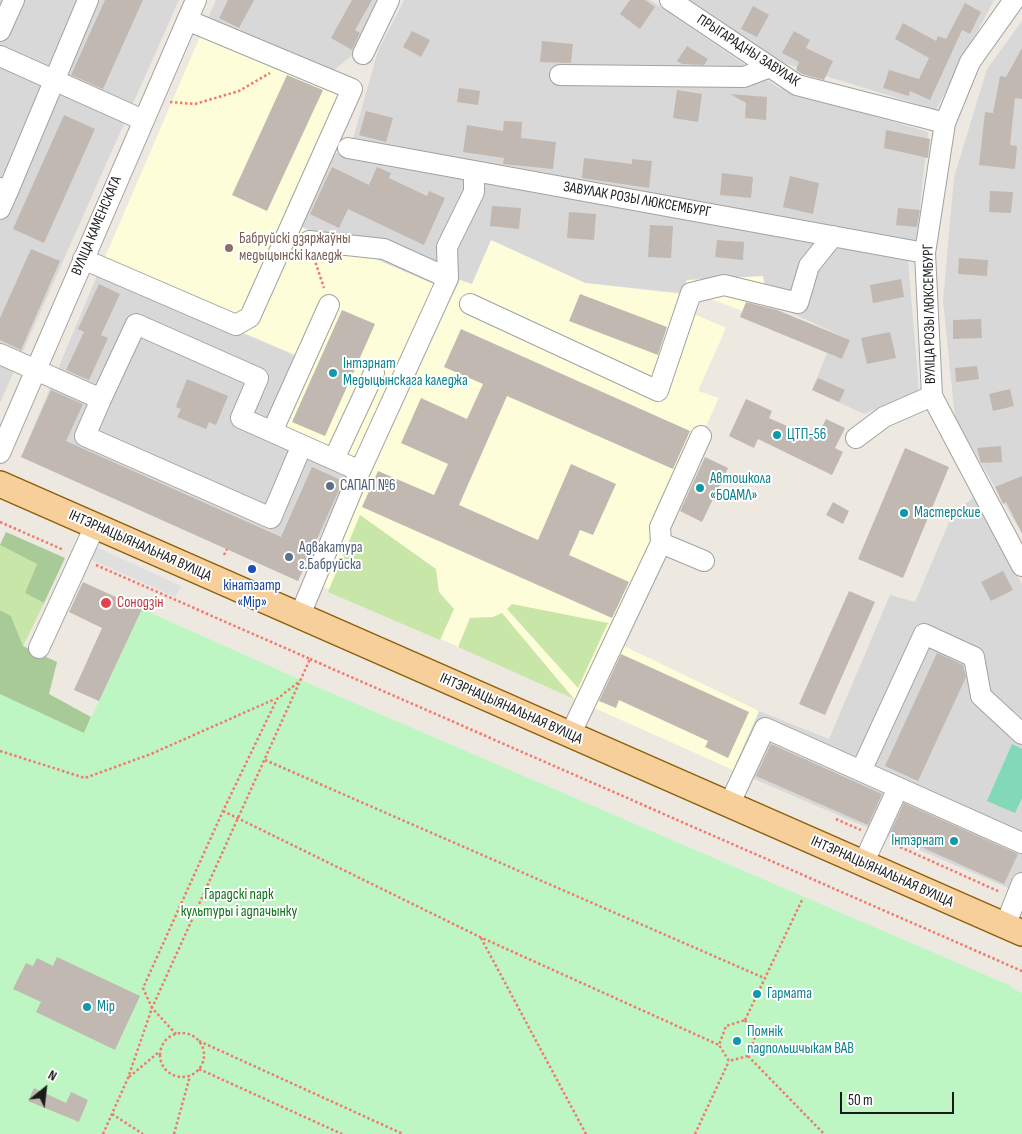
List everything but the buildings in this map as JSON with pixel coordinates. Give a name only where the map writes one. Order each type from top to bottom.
[{"type":"main road","name":"ІНТЭРНАЦЫЯНАЛЬНАЯ ВУЛІЦА","points":[[0,484],[1013,930]]},
{"type":"street","points":[[0,31],[14,0]]},
{"type":"street","points":[[3,196],[88,0]]},
{"type":"street","name":"ВУЛІЦА КАМЕНСКАГА","points":[[0,453],[196,0]]},
{"type":"street","points":[[363,54],[389,0]]},
{"type":"street","name":"ПРЫГАРАДНЫ ЗАВУЛАК","points":[[670,0],[797,85],[945,123]]},
{"type":"street","name":"ВУЛІЦА РОЗЫ ЛЮКСЕМБУРГ","points":[[1014,0],[970,62],[945,123],[925,253],[932,396],[1022,566]]},
{"type":"street","points":[[83,259],[236,325],[250,317],[352,89],[187,20]]},
{"type":"street","points":[[0,56],[143,120]]},
{"type":"street","points":[[560,75],[744,77],[770,67]]},
{"type":"street","name":"ЗАВУЛАК РОЗЫ ЛЮКСЕМБУРГ","points":[[348,148],[925,253]]},
{"type":"street","points":[[300,616],[360,471],[448,278],[447,247],[474,192],[474,171]]},
{"type":"street","points":[[470,304],[658,391],[691,293],[724,285],[798,304],[809,266],[833,236]]},
{"type":"street","points":[[309,241],[384,249],[448,278]]},
{"type":"street","points":[[272,432],[329,305]]},
{"type":"street","points":[[302,445],[271,518],[85,436],[100,399],[136,324],[258,378],[241,418],[334,459],[360,471]]},
{"type":"street","points":[[0,354],[100,399]]},
{"type":"street","points":[[334,459],[374,373]]},
{"type":"street","points":[[856,438],[884,417],[932,396]]},
{"type":"street","points":[[570,735],[661,543],[660,527],[701,436]]},
{"type":"street","points":[[38,648],[95,526]]},
{"type":"street","points":[[661,543],[704,562]]},
{"type":"street","points":[[861,771],[924,634],[974,657],[981,696],[1022,734]]},
{"type":"street","points":[[729,805],[765,728],[1022,843]]},
{"type":"street","points":[[863,864],[898,788]]},
{"type":"street","points":[[1013,930],[1019,891]]},
{"type":"path","points":[[152,102],[195,104],[239,92],[287,62]]},
{"type":"path","points":[[0,522],[1022,971]]},
{"type":"path","points":[[224,555],[227,549]]},
{"type":"path","points":[[103,1134],[128,1078],[152,1008],[310,659]]},
{"type":"path","points":[[0,750],[84,778],[151,754],[277,699],[301,680]]},
{"type":"path","points":[[176,1034],[152,1008],[143,988],[223,811],[277,699]]},
{"type":"path","points":[[264,760],[764,978]]},
{"type":"path","points":[[223,811],[480,937],[719,1045],[729,1062]]},
{"type":"path","points":[[836,819],[875,836],[1019,891]]},
{"type":"path","points":[[719,1045],[726,1026],[745,1020],[803,898]]},
{"type":"path","points":[[480,937],[586,1134]]},
{"type":"path","points":[[745,1020],[755,1037],[748,1056]]},
{"type":"path","points":[[199,1041],[204,1055],[199,1069],[190,1076],[177,1077],[165,1070],[160,1058],[160,1051],[165,1040],[176,1034],[188,1034],[199,1041],[403,1134]]},
{"type":"path","points":[[128,1078],[160,1051]]},
{"type":"path","points":[[696,1134],[729,1062],[748,1056]]},
{"type":"path","points":[[748,1056],[824,1134]]},
{"type":"path","points":[[199,1069],[342,1134]]},
{"type":"path","points":[[174,1134],[190,1076]]},
{"type":"path","points":[[112,1114],[143,1134]]},
{"type":"shaded area","points":[[0,0],[179,0],[0,403]]},
{"type":"shaded area","points":[[216,0],[381,0],[356,52],[334,70],[273,45],[205,25]]},
{"type":"shaded area","points":[[404,0],[650,0],[779,88],[928,132],[916,243],[352,142],[378,51]]},
{"type":"shaded area","points":[[684,0],[994,0],[936,110],[764,57]]},
{"type":"shaded area","points":[[1022,21],[1022,534],[955,418],[943,301],[954,177],[987,69]]},
{"type":"shaded area","name":"Бабруйскі дзяржаўны медыцынскі каледж","points":[[205,25],[271,49],[272,45],[344,74],[347,102],[297,225],[436,285],[357,461],[269,424],[298,356],[99,271]]},
{"type":"shaded area","points":[[327,151],[908,260],[919,391],[864,414],[812,390],[827,353],[842,359],[850,340],[768,302],[585,283],[492,241],[472,285],[460,280],[454,293],[296,225]]},
{"type":"shaded area","points":[[491,240],[585,283],[681,294],[687,280],[763,276],[768,302],[761,318],[700,295],[692,313],[726,328],[698,391],[719,398],[659,527],[622,645],[759,711],[733,770],[320,585],[460,280],[472,284]]},
{"type":"shaded area","points":[[99,271],[298,357],[357,461],[298,581],[21,457]]},
{"type":"shaded area","points":[[974,497],[1022,584],[1022,894],[733,770],[759,711],[829,739],[890,595],[915,602],[953,513]]},
{"type":"shaded area","points":[[6,532],[65,558],[44,603],[25,593],[37,564],[0,545]]},
{"type":"shaded area","points":[[94,546],[181,586],[175,597],[88,558]]},
{"type":"shaded area","points":[[0,610],[11,616],[23,646],[57,662],[49,694],[91,717],[84,733],[0,728]]},
{"type":"green space","points":[[360,515],[436,569],[439,592],[454,609],[440,640],[328,592]]},
{"type":"green space","points":[[0,545],[37,564],[25,593],[44,603],[23,646],[11,616],[0,610]]},
{"type":"green space","points":[[512,604],[608,623],[578,688],[507,609]]},
{"type":"green space","name":"Гарадскі парк культуры і адпачынку","points":[[142,609],[301,680],[1011,986],[1011,988],[1022,993],[1022,1134],[0,1134],[0,694],[84,733]]},
{"type":"green space","points":[[502,613],[574,699],[458,647],[470,618],[493,617]]},
{"type":"green space","points":[[1012,744],[1022,749],[1022,798],[1015,813],[987,801]]},
{"type":"place","name":"Бабруйскі дзяржаўны медыцынскі каледж","points":[[229,248]]},
{"type":"place","name":"Інтэрнат Медыцынскага каледжа","points":[[333,373]]},
{"type":"place","name":"ЦТП-56","points":[[777,435]]},
{"type":"place","name":"САПАП №6","points":[[330,486]]},
{"type":"place","name":"Автошкола «БОАМЛ»","points":[[700,488]]},
{"type":"place","name":"Мастерские","points":[[904,513]]},
{"type":"place","name":"Адвакатура г.Бабруйска","points":[[289,557]]},
{"type":"place","name":"кінатэатр «Мір»","points":[[252,569]]},
{"type":"place","name":"Сонодзін","points":[[106,603]]},
{"type":"place","name":"Інтэрнат","points":[[954,841]]},
{"type":"place","name":"Гармата","points":[[757,994]]},
{"type":"place","name":"Мір","points":[[87,1007]]},
{"type":"place","name":"Помнік падпольшчыкам ВАВ","points":[[737,1041]]}]
